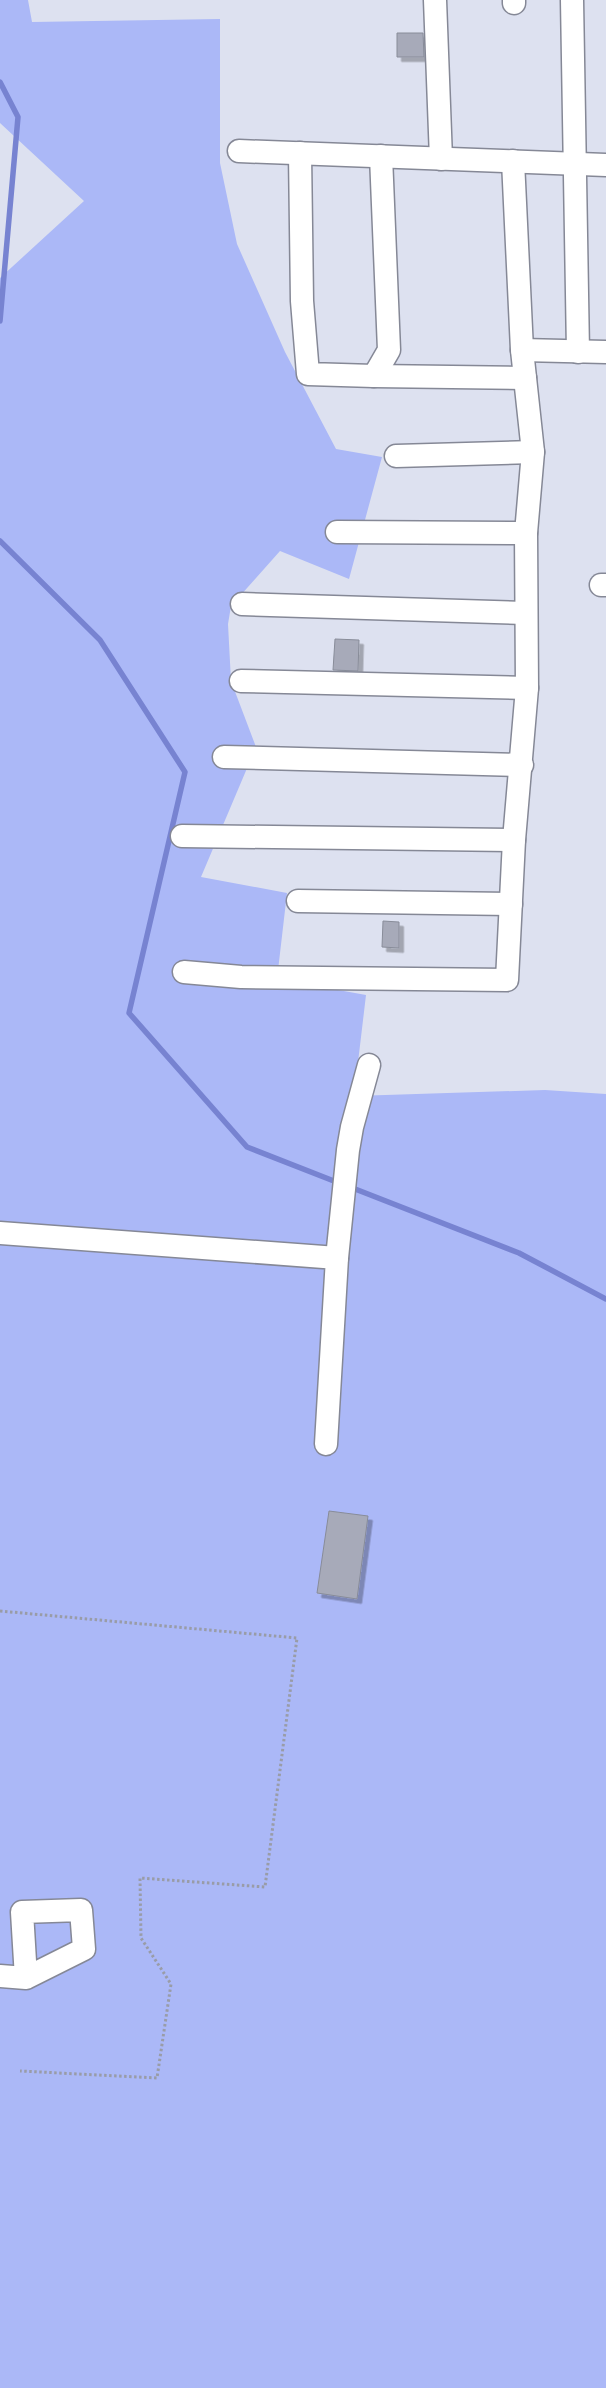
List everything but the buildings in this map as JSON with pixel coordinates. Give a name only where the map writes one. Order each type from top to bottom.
[{"type":"street","points":[[435,0],[441,158]]},
{"type":"street","points":[[572,0],[578,352]]},
{"type":"street","points":[[239,151],[606,165]]},
{"type":"street","points":[[300,153],[302,301],[308,374],[525,378]]},
{"type":"street","points":[[374,376],[389,350],[381,156]]},
{"type":"street","points":[[184,972],[241,977],[507,980],[514,840],[522,765],[527,688],[525,613],[526,533],[533,452],[522,350],[513,162]]},
{"type":"street","points":[[522,350],[606,352]]},
{"type":"street","points":[[396,456],[533,452]]},
{"type":"street","points":[[337,532],[526,533]]},
{"type":"street","points":[[242,604],[525,613]]},
{"type":"street","points":[[241,680],[527,688]]},
{"type":"street","points":[[224,756],[522,765]]},
{"type":"street","points":[[182,836],[514,840]]},
{"type":"street","points":[[298,901],[511,904]]},
{"type":"street","points":[[326,1444],[337,1258],[348,1150],[369,1065]]},
{"type":"street","points":[[0,1233],[337,1258]]},
{"type":"street","points":[[0,1976],[26,1978]]},
{"type":"path","points":[[0,1611],[297,1638],[264,1887],[140,1878],[141,1938],[171,1984],[157,2078],[20,2071]]},
{"type":"shaded area","points":[[0,0],[28,0],[32,22],[220,19],[220,163],[237,244],[285,352],[336,449],[382,457],[349,579],[280,551],[231,606],[228,624],[231,681],[256,747],[201,877],[287,893],[277,979],[366,995],[354,1096],[545,1090],[606,1094],[606,2388],[0,2388],[0,278],[84,201],[0,123]]},
{"type":"waterway","points":[[0,82],[18,117],[0,321]]},
{"type":"waterway","points":[[0,541],[100,640],[185,772],[129,1013],[247,1147],[339,1183]]},
{"type":"waterway","points":[[350,1187],[519,1253],[606,1299]]}]
